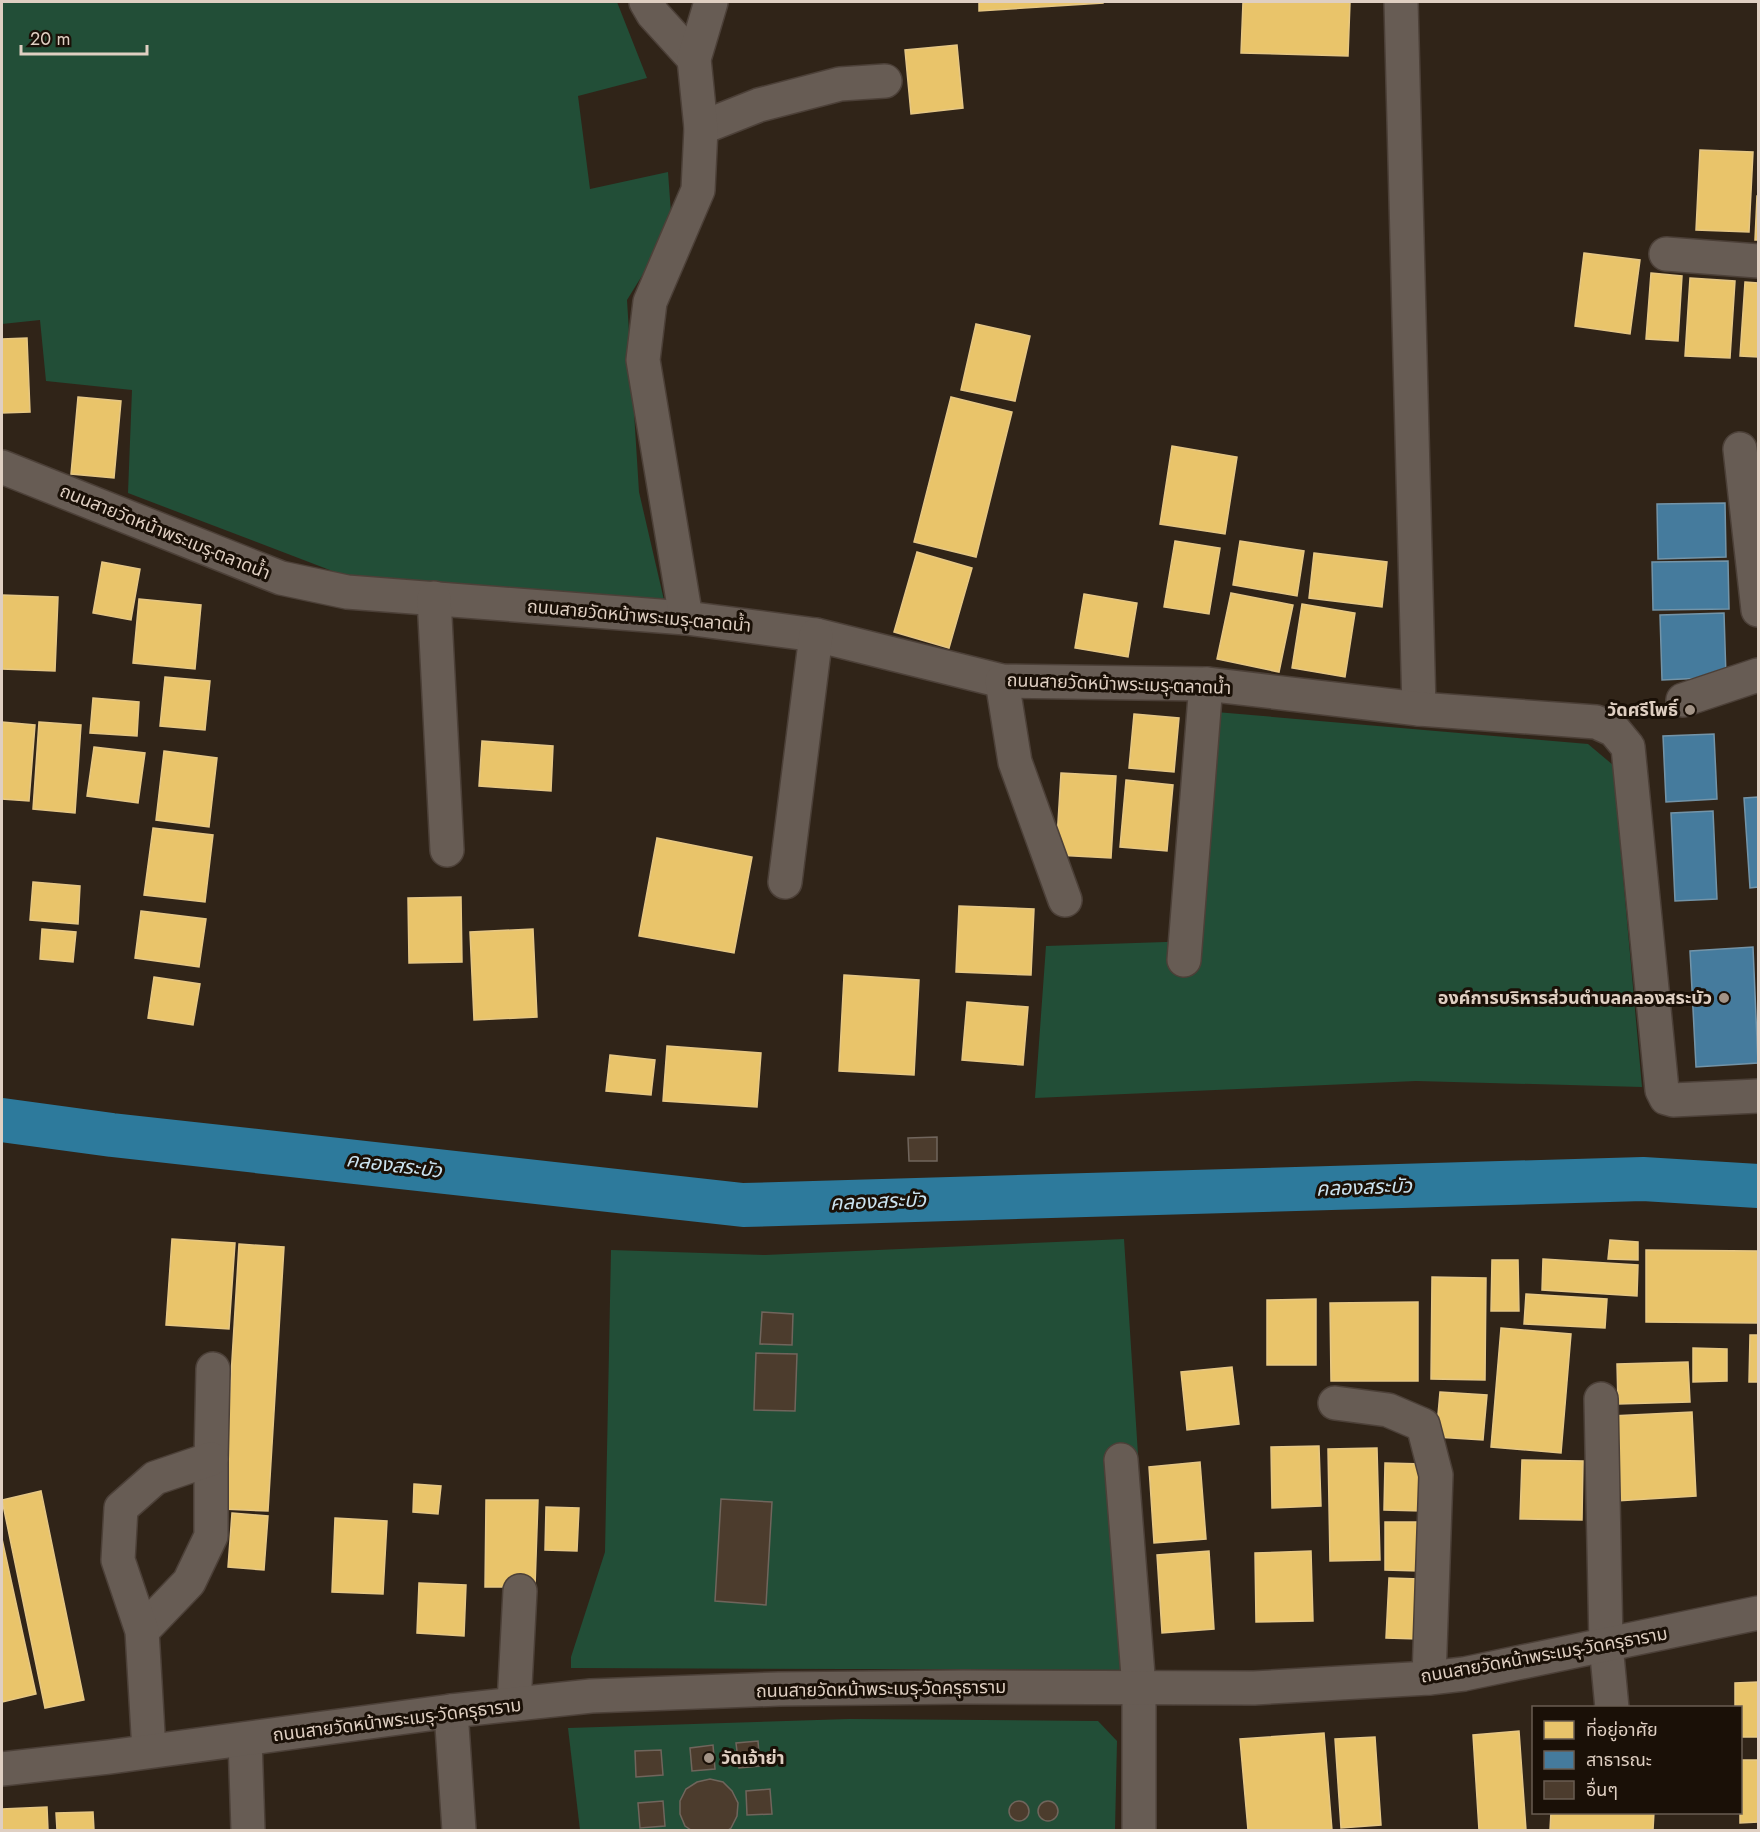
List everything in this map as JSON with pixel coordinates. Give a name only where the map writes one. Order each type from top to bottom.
[{"type":"street","points":[[646,2],[653,14],[694,59]]},
{"type":"street","points":[[686,618],[644,360],[650,302],[698,190],[700,128],[694,59],[711,2]]},
{"type":"street","points":[[1401,2],[1419,709]]},
{"type":"street","points":[[700,128],[759,105],[840,84],[885,81]]},
{"type":"street","points":[[1666,254],[1758,261]]},
{"type":"street","points":[[1740,449],[1758,610]]},
{"type":"street","name":"ถนนสายวัดหน้าพระเมรุ-ตลาดน้ำ","points":[[2,467],[281,578],[347,592],[686,618],[816,636],[1002,681],[1206,684],[1419,709],[1596,722],[1614,730],[1628,747],[1662,1090],[1666,1098],[1673,1100],[1758,1096]]},
{"type":"street","points":[[434,598],[447,850]]},
{"type":"street","points":[[785,882],[816,636]]},
{"type":"street","points":[[1683,700],[1758,675]]},
{"type":"street","points":[[1002,681],[1015,762],[1065,900]]},
{"type":"street","points":[[1184,960],[1206,684]]},
{"type":"street","points":[[141,1631],[189,1582],[211,1536],[213,1369]]},
{"type":"street","points":[[1601,1399],[1606,1645],[1612,1706]]},
{"type":"street","points":[[1335,1402],[1388,1410],[1424,1425],[1436,1475],[1429,1678]]},
{"type":"street","points":[[149,1751],[141,1631],[118,1560],[121,1508],[155,1478],[211,1459]]},
{"type":"street","points":[[1121,1460],[1139,1688],[1140,1830]]},
{"type":"street","points":[[514,1704],[520,1591]]},
{"type":"street","name":"ถนนสายวัดหน้าพระเมรุ-วัดครุธาราม","points":[[2,1769],[450,1711],[591,1696],[778,1689],[1254,1688],[1429,1678],[1464,1674],[1758,1613]]},
{"type":"street","points":[[450,1711],[459,1830]]},
{"type":"street","points":[[244,1739],[248,1830]]},
{"type":"green space","points":[[2,2],[617,2],[647,78],[578,96],[590,189],[668,172],[672,227],[627,300],[639,492],[664,600],[348,577],[128,493],[132,390],[46,381],[40,320],[2,324]]},
{"type":"green space","points":[[1216,712],[1588,744],[1613,765],[1642,1087],[1416,1081],[1035,1098],[1046,946],[1195,941]]},
{"type":"green space","points":[[1124,1239],[1152,1670],[571,1668],[571,1657],[605,1552],[611,1250],[765,1255]]},
{"type":"green space","points":[[849,1719],[1098,1721],[1117,1741],[1115,1830],[580,1830],[568,1728]]},
{"type":"building: ที่อยู่อาศัย","points":[[979,2],[1103,2],[1103,3],[979,11]]},
{"type":"building: ที่อยู่อาศัย","points":[[1243,2],[1350,2],[1348,56],[1241,53]]},
{"type":"building: ที่อยู่อาศัย","points":[[957,45],[963,108],[911,114],[905,50]]},
{"type":"building: ที่อยู่อาศัย","points":[[1700,150],[1753,152],[1749,232],[1696,230]]},
{"type":"building: ที่อยู่อาศัย","points":[[1757,196],[1758,240],[1755,240]]},
{"type":"building: ที่อยู่อาศัย","points":[[1584,253],[1640,260],[1630,334],[1575,326]]},
{"type":"building: ที่อยู่อาศัย","points":[[1651,273],[1682,276],[1678,341],[1646,339]]},
{"type":"building: ที่อยู่อาศัย","points":[[1690,278],[1735,281],[1730,358],[1685,356]]},
{"type":"building: ที่อยู่อาศัย","points":[[1745,282],[1758,283],[1758,357],[1740,356]]},
{"type":"building: ที่อยู่อาศัย","points":[[976,324],[1030,336],[1015,401],[961,390]]},
{"type":"building: ที่อยู่อาศัย","points":[[27,338],[30,412],[2,413],[2,339]]},
{"type":"building: ที่อยู่อาศัย","points":[[78,397],[121,401],[114,478],[71,474]]},
{"type":"building: ที่อยู่อาศัย","points":[[951,397],[1012,412],[976,557],[914,542]]},
{"type":"building: ที่อยู่อาศัย","points":[[1172,446],[1237,457],[1225,534],[1160,524]]},
{"type":"building: ที่อยู่อาศัย","points":[[1175,541],[1220,548],[1209,614],[1164,607]]},
{"type":"building: ที่อยู่อาศัย","points":[[1240,541],[1304,551],[1297,596],[1233,585]]},
{"type":"building: ที่อยู่อาศัย","points":[[917,552],[972,568],[949,648],[894,632]]},
{"type":"building: ที่อยู่อาศัย","points":[[1314,553],[1387,562],[1382,607],[1309,598]]},
{"type":"building: ที่อยู่อาศัย","points":[[102,562],[140,569],[131,620],[93,613]]},
{"type":"building: ที่อยู่อาศัย","points":[[1231,593],[1293,605],[1279,672],[1217,659]]},
{"type":"building: ที่อยู่อาศัย","points":[[1084,594],[1137,603],[1128,657],[1075,648]]},
{"type":"building: ที่อยู่อาศัย","points":[[2,595],[58,597],[55,671],[2,669]]},
{"type":"building: ที่อยู่อาศัย","points":[[139,599],[201,605],[195,669],[133,663]]},
{"type":"building: ที่อยู่อาศัย","points":[[1302,604],[1355,613],[1345,677],[1292,668]]},
{"type":"building: ที่อยู่อาศัย","points":[[165,677],[210,681],[205,730],[160,726]]},
{"type":"building: ที่อยู่อาศัย","points":[[93,698],[139,702],[137,736],[90,733]]},
{"type":"building: ที่อยู่อาศัย","points":[[1134,714],[1179,718],[1174,772],[1129,768]]},
{"type":"building: ที่อยู่อาศัย","points":[[2,722],[35,725],[29,801],[2,799]]},
{"type":"building: ที่อยู่อาศัย","points":[[39,722],[81,725],[75,813],[33,809]]},
{"type":"building: ที่อยู่อาศัย","points":[[482,741],[553,746],[551,791],[479,786]]},
{"type":"building: ที่อยู่อาศัย","points":[[94,747],[145,753],[138,803],[87,796]]},
{"type":"building: ที่อยู่อาศัย","points":[[164,751],[217,758],[209,827],[156,820]]},
{"type":"building: ที่อยู่อาศัย","points":[[1061,773],[1116,776],[1111,858],[1056,855]]},
{"type":"building: ที่อยู่อาศัย","points":[[1126,780],[1173,785],[1167,851],[1120,847]]},
{"type":"building: ที่อยู่อาศัย","points":[[153,828],[213,835],[205,902],[144,895]]},
{"type":"building: ที่อยู่อาศัย","points":[[657,838],[752,857],[734,953],[639,936]]},
{"type":"building: ที่อยู่อาศัย","points":[[33,882],[80,886],[78,924],[30,920]]},
{"type":"building: ที่อยู่อาศัย","points":[[461,897],[462,962],[409,963],[408,898]]},
{"type":"building: ที่อยู่อาศัย","points":[[959,906],[1034,909],[1031,975],[956,972]]},
{"type":"building: ที่อยู่อาศัย","points":[[141,911],[206,919],[199,967],[135,958]]},
{"type":"building: ที่อยู่อาศัย","points":[[42,929],[76,932],[73,962],[40,959]]},
{"type":"building: ที่อยู่อาศัย","points":[[533,929],[537,1017],[474,1020],[470,932]]},
{"type":"building: ที่อยู่อาศัย","points":[[844,975],[919,980],[914,1075],[839,1071]]},
{"type":"building: ที่อยู่อาศัย","points":[[154,977],[200,984],[193,1025],[148,1018]]},
{"type":"building: ที่อยู่อาศัย","points":[[967,1002],[1028,1007],[1023,1065],[962,1060]]},
{"type":"building: ที่อยู่อาศัย","points":[[667,1046],[761,1053],[757,1107],[663,1101]]},
{"type":"building: ที่อยู่อาศัย","points":[[610,1055],[655,1060],[651,1095],[606,1091]]},
{"type":"building: ที่อยู่อาศัย","points":[[172,1239],[235,1243],[229,1329],[166,1325]]},
{"type":"building: ที่อยู่อาศัย","points":[[1610,1240],[1638,1242],[1638,1260],[1608,1259]]},
{"type":"building: ที่อยู่อาศัย","points":[[239,1244],[284,1247],[268,1511],[223,1509]]},
{"type":"building: ที่อยู่อาศัย","points":[[1646,1250],[1758,1251],[1758,1323],[1646,1322]]},
{"type":"building: ที่อยู่อาศัย","points":[[1543,1259],[1638,1265],[1637,1296],[1542,1290]]},
{"type":"building: ที่อยู่อาศัย","points":[[1492,1260],[1518,1260],[1519,1311],[1491,1311]]},
{"type":"building: ที่อยู่อาศัย","points":[[1432,1277],[1486,1278],[1485,1380],[1431,1379]]},
{"type":"building: ที่อยู่อาศัย","points":[[1526,1294],[1607,1299],[1605,1328],[1524,1324]]},
{"type":"building: ที่อยู่อาศัย","points":[[1316,1299],[1316,1365],[1267,1365],[1267,1300]]},
{"type":"building: ที่อยู่อาศัย","points":[[1418,1302],[1418,1381],[1331,1381],[1330,1303]]},
{"type":"building: ที่อยู่อาศัย","points":[[1501,1328],[1571,1334],[1561,1453],[1491,1447]]},
{"type":"building: ที่อยู่อาศัย","points":[[1750,1335],[1758,1335],[1758,1382],[1749,1382]]},
{"type":"building: ที่อยู่อาศัย","points":[[1693,1348],[1727,1349],[1727,1381],[1693,1382]]},
{"type":"building: ที่อยู่อาศัย","points":[[1688,1362],[1690,1402],[1618,1404],[1617,1364]]},
{"type":"building: ที่อยู่อาศัย","points":[[1232,1367],[1239,1424],[1187,1430],[1181,1372]]},
{"type":"building: ที่อยู่อาศัย","points":[[1440,1392],[1487,1395],[1483,1440],[1436,1437]]},
{"type":"building: ที่อยู่อาศัย","points":[[1692,1412],[1696,1496],[1616,1501],[1611,1416]]},
{"type":"building: ที่อยู่อาศัย","points":[[1319,1446],[1321,1506],[1272,1508],[1271,1447]]},
{"type":"building: ที่อยู่อาศัย","points":[[1377,1448],[1380,1560],[1330,1561],[1328,1449]]},
{"type":"building: ที่อยู่อาศัย","points":[[1522,1460],[1583,1461],[1582,1520],[1520,1519]]},
{"type":"building: ที่อยู่อาศัย","points":[[1200,1462],[1206,1539],[1154,1543],[1149,1467]]},
{"type":"building: ที่อยู่อาศัย","points":[[1385,1463],[1424,1464],[1422,1511],[1384,1510]]},
{"type":"building: ที่อยู่อาศัย","points":[[414,1484],[441,1486],[438,1514],[413,1512]]},
{"type":"building: ที่อยู่อาศัย","points":[[41,1491],[84,1700],[45,1708],[2,1500]]},
{"type":"building: ที่อยู่อาศัย","points":[[486,1500],[538,1500],[535,1587],[485,1587]]},
{"type":"building: ที่อยู่อาศัย","points":[[546,1507],[579,1508],[577,1551],[545,1550]]},
{"type":"building: ที่อยู่อาศัย","points":[[232,1513],[268,1516],[264,1570],[228,1567]]},
{"type":"building: ที่อยู่อาศัย","points":[[335,1518],[387,1521],[383,1594],[332,1592]]},
{"type":"building: ที่อยู่อาศัย","points":[[1385,1522],[1420,1522],[1419,1571],[1385,1570]]},
{"type":"building: ที่อยู่อาศัย","points":[[2,1539],[36,1694],[2,1702]]},
{"type":"building: ที่อยู่อาศัย","points":[[1209,1551],[1214,1629],[1162,1633],[1157,1555]]},
{"type":"building: ที่อยู่อาศัย","points":[[1311,1551],[1313,1621],[1256,1622],[1255,1553]]},
{"type":"building: ที่อยู่อาศัย","points":[[1389,1578],[1420,1579],[1418,1639],[1386,1638]]},
{"type":"building: ที่อยู่อาศัย","points":[[419,1583],[466,1585],[464,1636],[417,1633]]},
{"type":"building: ที่อยู่อาศัย","points":[[1758,1682],[1758,1737],[1742,1737],[1742,1706],[1735,1706],[1735,1683]]},
{"type":"building: ที่อยู่อาศัย","points":[[1519,1731],[1526,1830],[1479,1830],[1473,1735]]},
{"type":"building: ที่อยู่อาศัย","points":[[1324,1733],[1332,1830],[1248,1830],[1240,1739]]},
{"type":"building: ที่อยู่อาศัย","points":[[1375,1737],[1381,1825],[1341,1828],[1335,1739]]},
{"type":"building: ที่อยู่อาศัย","points":[[1742,1760],[1758,1760],[1758,1822],[1740,1823]]},
{"type":"building: ที่อยู่อาศัย","points":[[47,1807],[48,1830],[2,1830],[2,1809]]},
{"type":"building: ที่อยู่อาศัย","points":[[93,1812],[94,1830],[57,1830],[56,1813]]},
{"type":"building: ที่อยู่อาศัย","points":[[1551,1814],[1654,1814],[1653,1830],[1550,1830]]},
{"type":"building: สาธารณะ","points":[[1725,503],[1726,557],[1658,559],[1657,504]]},
{"type":"building: สาธารณะ","points":[[1728,561],[1729,609],[1653,610],[1652,562]]},
{"type":"building: สาธารณะ","points":[[1724,613],[1726,677],[1662,680],[1660,615]]},
{"type":"building: สาธารณะ","points":[[1714,734],[1717,799],[1666,802],[1663,736]]},
{"type":"building: สาธารณะ","points":[[1758,797],[1758,887],[1750,888],[1744,798]]},
{"type":"building: สาธารณะ","points":[[1713,811],[1717,899],[1675,901],[1671,813]]},
{"type":"building: สาธารณะ","name":"องค์การบริหารส่วนตำบลคลองสระบัว","points":[[1753,947],[1758,1063],[1696,1067],[1690,951]]},
{"type":"building: อื่นๆ","points":[[937,1137],[937,1161],[909,1161],[908,1138]]},
{"type":"building: อื่นๆ","points":[[762,1312],[793,1314],[792,1345],[760,1344]]},
{"type":"building: อื่นๆ","points":[[756,1353],[797,1354],[795,1411],[754,1410]]},
{"type":"building: อื่นๆ","points":[[721,1499],[772,1502],[766,1605],[715,1601]]},
{"type":"building: อื่นๆ","points":[[758,1741],[760,1766],[739,1768],[736,1743]]},
{"type":"building: อื่นๆ","points":[[713,1745],[715,1769],[692,1771],[690,1748]]},
{"type":"building: อื่นๆ","points":[[661,1750],[663,1775],[636,1777],[635,1751]]},
{"type":"building: อื่นๆ","points":[[710,1779],[723,1782],[732,1791],[738,1803],[737,1816],[728,1830],[691,1830],[685,1826],[680,1814],[680,1801],[686,1789],[697,1782]]},
{"type":"building: อื่นๆ","points":[[770,1789],[772,1814],[747,1815],[746,1791]]},
{"type":"building: อื่นๆ","points":[[663,1801],[665,1826],[640,1828],[638,1803]]},
{"type":"building: อื่นๆ","points":[[1019,1801],[1026,1804],[1029,1811],[1026,1818],[1019,1821],[1012,1818],[1009,1811],[1012,1804]]},
{"type":"building: อื่นๆ","points":[[1048,1801],[1055,1804],[1058,1811],[1055,1818],[1048,1821],[1041,1818],[1038,1811],[1041,1804]]},
{"type":"waterway","name":"คลองสระบัว","points":[[2,1120],[112,1135],[743,1205],[1643,1179],[1758,1186]]},
{"type":"place","name":"วัดศรีโพธิ์","points":[[1690,710]]},
{"type":"place","name":"องค์การบริหารส่วนตำบลคลองสระบัว","points":[[1724,998]]},
{"type":"place","name":"วัดเจ้าย่า","points":[[709,1758]]}]
